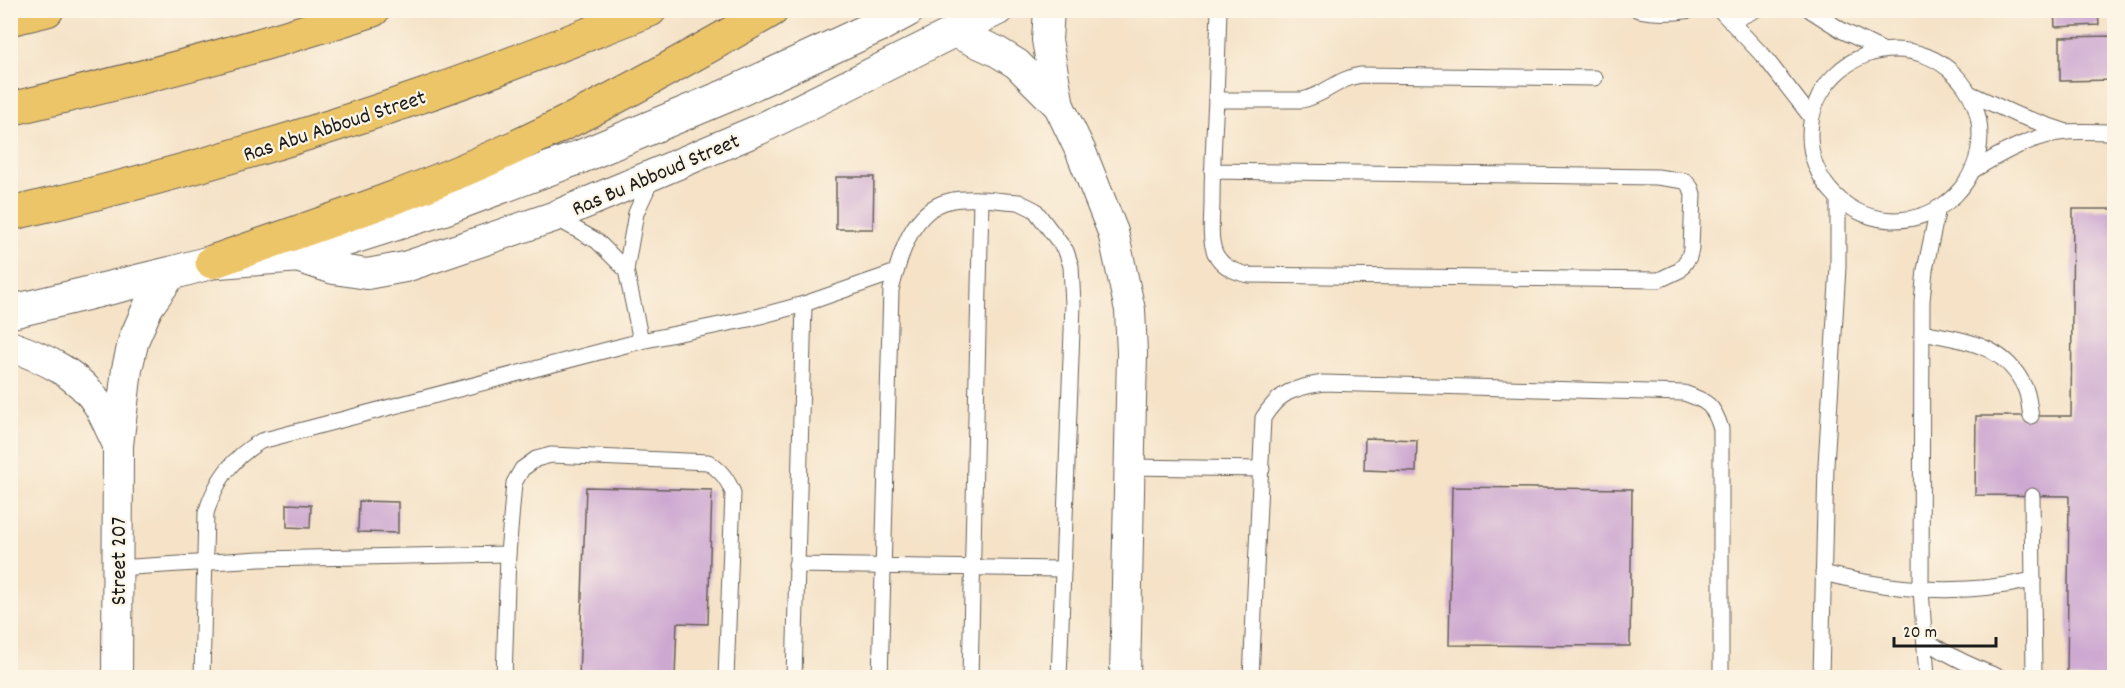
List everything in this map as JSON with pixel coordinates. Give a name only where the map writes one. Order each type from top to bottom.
[{"type":"highway","points":[[10,19],[47,10]]},
{"type":"highway","points":[[10,109],[121,84],[258,46],[373,10]]},
{"type":"highway","name":"Ras Abu Abboud Street","points":[[10,214],[171,174],[294,138],[427,94],[650,10]]},
{"type":"highway","points":[[212,262],[419,187],[509,150],[578,117],[772,10]]},
{"type":"street","name":"Ras Bu Abboud Street","points":[[10,312],[212,262],[294,256],[442,209],[580,157],[726,96],[909,10]]},
{"type":"street","name":"Ras Bu Abboud Street","points":[[294,256],[334,269],[367,274],[405,267],[553,217],[758,130],[998,10]]},
{"type":"street","points":[[1049,10],[1047,40],[1059,106],[1081,152],[1113,232],[1130,310],[1132,353],[1125,678]]},
{"type":"street","points":[[956,33],[989,47],[1017,64],[1059,106]]},
{"type":"street","points":[[118,445],[129,352],[148,307],[172,273]]},
{"type":"street","points":[[10,346],[36,355],[65,371],[87,389],[99,406],[118,445]]},
{"type":"street","name":"Street 207","points":[[117,678],[118,445]]},
{"type":"lane","points":[[1212,171],[1682,179],[1689,184],[1693,194],[1691,249],[1680,270],[1659,280],[1236,273],[1224,265],[1215,252],[1211,236],[1212,171],[1219,10]]},
{"type":"lane","points":[[1638,10],[1653,14],[1691,10]]},
{"type":"lane","points":[[1719,10],[1766,59],[1811,117]]},
{"type":"lane","points":[[1725,10],[1741,17],[1755,10]]},
{"type":"lane","points":[[1810,10],[1843,31],[1882,50]]},
{"type":"lane","points":[[1882,50],[1908,50],[1932,58],[1953,72],[1970,93],[1979,118],[1980,145],[1972,171],[1958,192],[1938,208],[1913,218],[1887,220],[1862,213],[1838,200],[1824,183],[1814,163],[1810,140],[1811,117],[1821,93],[1836,73],[1857,58],[1882,50]]},
{"type":"lane","points":[[1216,100],[1302,100],[1313,98],[1340,80],[1361,75],[1595,78]]},
{"type":"lane","points":[[1970,93],[2017,115],[2066,132]]},
{"type":"lane","points":[[1972,171],[2018,146],[2041,137],[2066,132],[2115,132]]},
{"type":"lane","points":[[641,341],[626,270],[636,213],[654,173]]},
{"type":"lane","points":[[880,678],[890,306],[896,272],[912,230],[933,206],[951,200],[981,200],[1019,202],[1035,210],[1066,251],[1071,266],[1073,303],[1059,678]]},
{"type":"lane","points":[[970,678],[981,200]]},
{"type":"lane","points":[[1821,678],[1826,465],[1838,267],[1838,200]]},
{"type":"lane","points":[[1927,678],[1921,589],[1922,301],[1925,270],[1938,208]]},
{"type":"lane","points":[[553,217],[597,241],[626,270]]},
{"type":"lane","points":[[202,678],[206,513],[211,495],[220,478],[245,450],[261,441],[641,341],[804,304],[896,272]]},
{"type":"lane","points":[[794,678],[804,304]]},
{"type":"lane","points":[[1923,332],[1969,342],[1994,351],[2013,368],[2027,390],[2031,416]]},
{"type":"lane","points":[[1251,678],[1263,418],[1272,404],[1284,394],[1301,387],[1323,383],[1684,393],[1708,403],[1717,414],[1720,429],[1721,678]]},
{"type":"lane","points":[[504,678],[508,554],[514,483],[522,469],[536,459],[552,454],[708,462],[720,470],[728,480],[733,493],[726,678]]},
{"type":"lane","points":[[1130,467],[1262,469]]},
{"type":"lane","points":[[2032,495],[2034,678]]},
{"type":"lane","points":[[117,568],[260,560],[508,554]]},
{"type":"lane","points":[[796,565],[1063,569]]},
{"type":"lane","points":[[1823,573],[1859,582],[1960,591],[1999,588],[2033,580]]},
{"type":"lane","points":[[1926,641],[1959,661],[2002,678]]},
{"type":"building","points":[[2054,10],[2098,10],[2099,25],[2055,27]]},
{"type":"building","points":[[2114,36],[2114,80],[2060,81],[2060,37]]},
{"type":"building","points":[[836,177],[874,177],[873,229],[836,229]]},
{"type":"building","points":[[2073,209],[2114,209],[2114,678],[2067,678],[2069,496],[1975,495],[1976,416],[2071,416]]},
{"type":"building","points":[[1365,438],[1417,440],[1416,472],[1364,470]]},
{"type":"building","points":[[586,487],[712,490],[708,624],[677,623],[675,678],[579,678]]},
{"type":"building","points":[[1452,487],[1632,489],[1630,646],[1449,645]]},
{"type":"building","points":[[359,501],[398,502],[398,533],[358,532]]},
{"type":"building","points":[[287,504],[311,505],[310,528],[287,527]]}]
